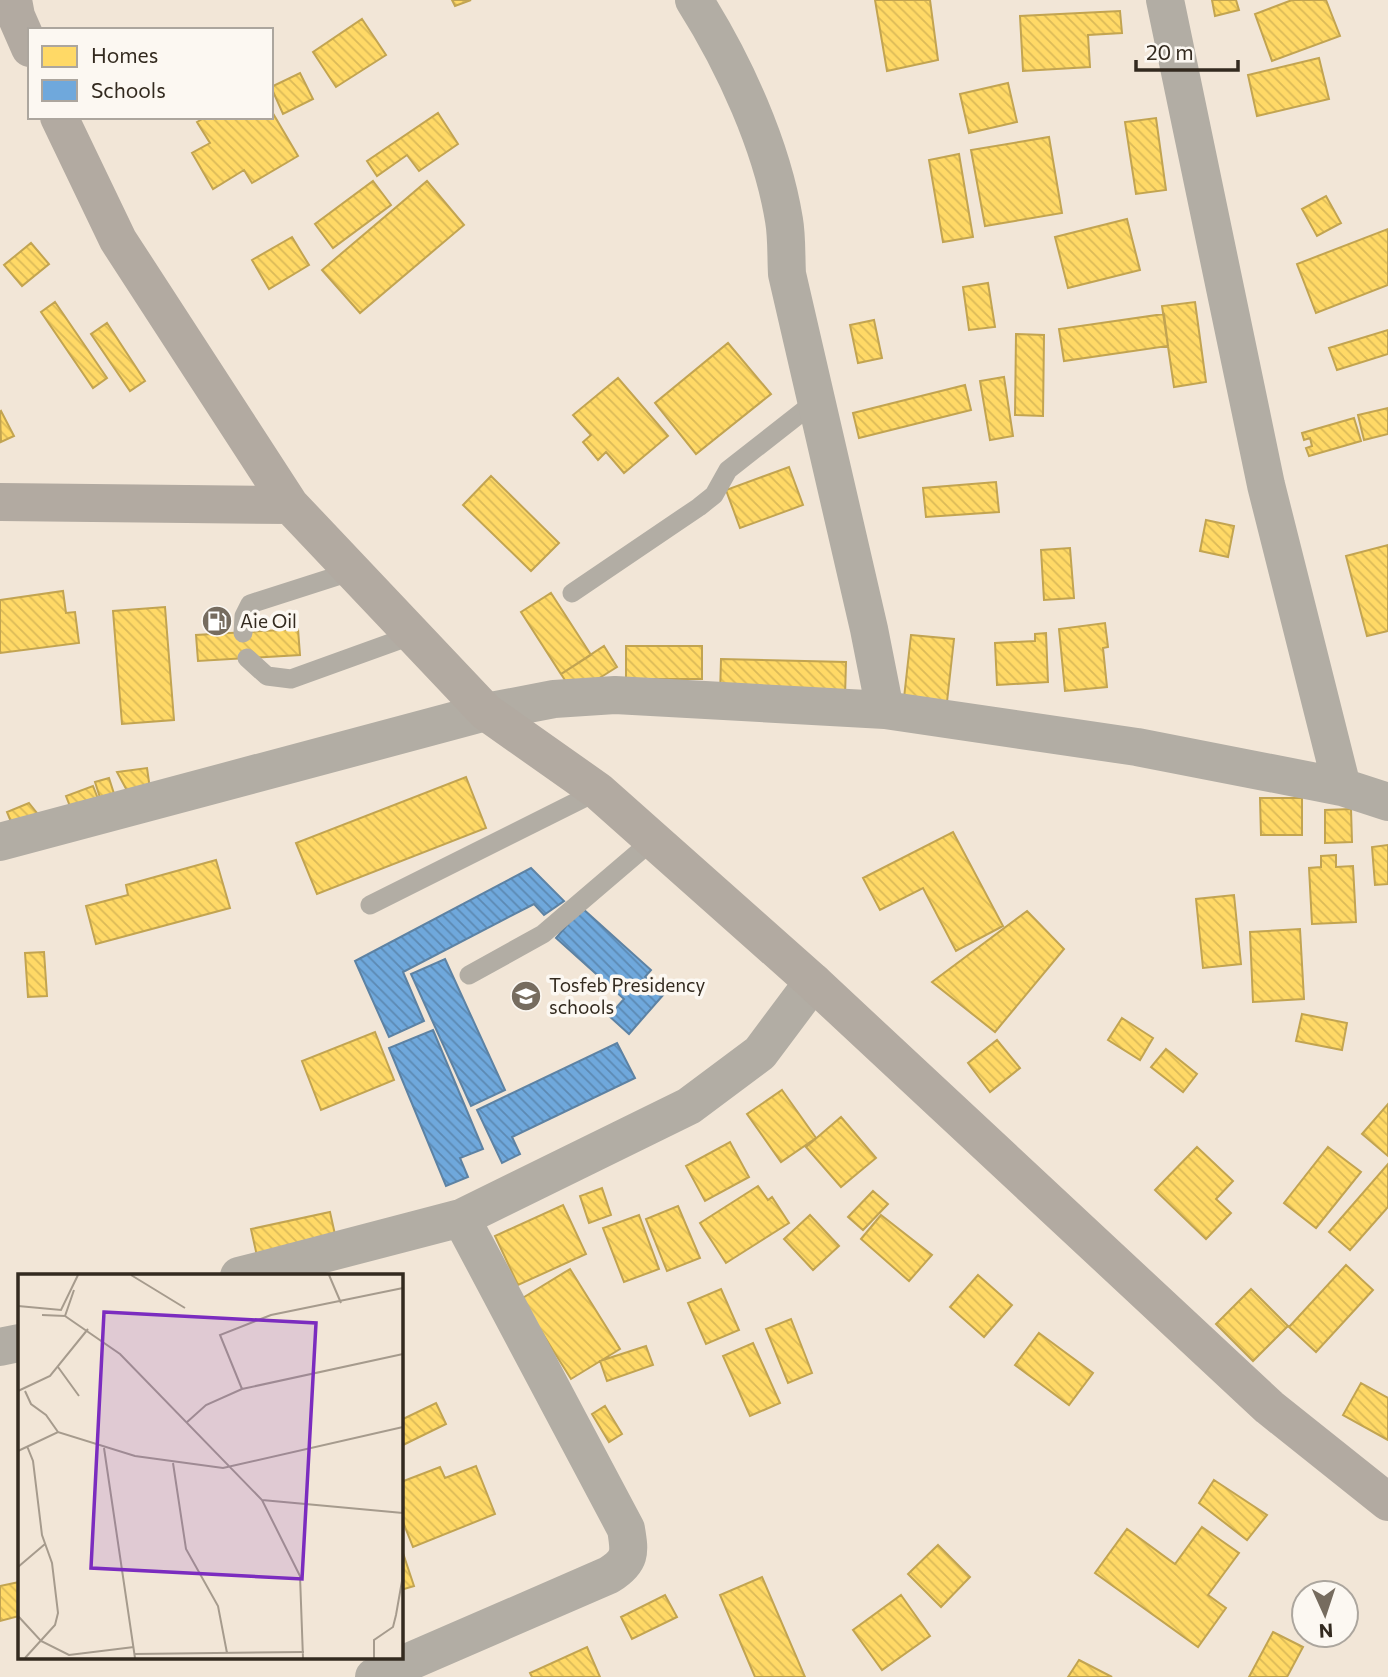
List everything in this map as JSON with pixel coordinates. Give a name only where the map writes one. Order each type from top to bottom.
[{"type":"street","points":[[13,0],[16,16],[28,43]]},
{"type":"street","points":[[694,0],[731,65],[770,159],[784,221],[787,274],[886,710]]},
{"type":"street","points":[[1165,0],[1266,485],[1342,787]]},
{"type":"street","points":[[60,119],[118,240],[290,505],[486,712],[598,791],[813,982],[1269,1407],[1385,1495]]},
{"type":"street","points":[[0,502],[290,505]]},
{"type":"street","points":[[0,842],[486,712],[554,699],[615,695],[886,710],[1137,747],[1342,787],[1388,802]]},
{"type":"street","points":[[247,1274],[461,1218],[690,1106],[760,1053],[813,982]]},
{"type":"street","points":[[374,1677],[609,1575],[624,1566],[629,1550],[626,1529],[461,1218]]},
{"type":"street","points":[[0,1347],[18,1343]]},
{"type":"lane","points":[[572,593],[699,507],[714,495],[728,470],[816,401]]},
{"type":"lane","points":[[243,633],[244,616],[250,604],[353,571]]},
{"type":"lane","points":[[247,658],[267,676],[291,680],[413,635]]},
{"type":"lane","points":[[370,905],[598,791]]},
{"type":"lane","points":[[469,975],[542,934],[653,840]]},
{"type":"building: Homes","points":[[452,0],[471,0],[455,6]]},
{"type":"building: Homes","points":[[875,0],[930,0],[938,60],[887,71]]},
{"type":"building: Homes","points":[[1212,0],[1236,0],[1239,10],[1215,16]]},
{"type":"building: Homes","points":[[1292,0],[1326,0],[1340,36],[1272,61],[1255,14]]},
{"type":"building: Homes","points":[[1120,11],[1122,33],[1088,35],[1090,67],[1023,71],[1020,16]]},
{"type":"building: Homes","points":[[362,19],[386,55],[336,87],[313,52]]},
{"type":"building: Homes","points":[[1319,58],[1329,99],[1257,116],[1248,75]]},
{"type":"building: Homes","points":[[300,73],[313,99],[283,114],[273,86]]},
{"type":"building: Homes","points":[[1008,83],[1017,122],[969,133],[960,94]]},
{"type":"building: Homes","points":[[273,113],[298,156],[252,183],[244,170],[213,189],[192,153],[210,143],[197,122],[202,119],[273,119]]},
{"type":"building: Homes","points":[[438,113],[458,144],[419,171],[407,155],[377,176],[367,161]]},
{"type":"building: Homes","points":[[1156,118],[1166,190],[1136,194],[1125,122]]},
{"type":"building: Homes","points":[[1049,137],[1062,213],[985,226],[971,150]]},
{"type":"building: Homes","points":[[959,154],[973,237],[943,242],[929,160]]},
{"type":"building: Homes","points":[[373,181],[391,205],[333,248],[315,224]]},
{"type":"building: Homes","points":[[427,181],[464,225],[360,313],[322,270]]},
{"type":"building: Homes","points":[[1326,196],[1341,223],[1317,236],[1302,209]]},
{"type":"building: Homes","points":[[1127,219],[1140,270],[1068,288],[1055,237]]},
{"type":"building: Homes","points":[[1388,229],[1388,285],[1316,313],[1297,264]]},
{"type":"building: Homes","points":[[292,237],[309,265],[269,289],[252,260]]},
{"type":"building: Homes","points":[[31,243],[49,264],[22,286],[4,265]]},
{"type":"building: Homes","points":[[988,283],[995,327],[969,330],[963,287]]},
{"type":"building: Homes","points":[[55,302],[107,378],[93,388],[41,312]]},
{"type":"building: Homes","points":[[1195,302],[1206,382],[1174,387],[1162,306]]},
{"type":"building: Homes","points":[[1164,314],[1168,346],[1064,361],[1059,329]]},
{"type":"building: Homes","points":[[874,320],[882,358],[858,363],[850,325]]},
{"type":"building: Homes","points":[[107,323],[145,381],[130,391],[91,334]]},
{"type":"building: Homes","points":[[1388,330],[1388,354],[1337,370],[1329,348]]},
{"type":"building: Homes","points":[[1016,334],[1044,335],[1043,416],[1015,415]]},
{"type":"building: Homes","points":[[728,343],[771,394],[696,454],[655,403]]},
{"type":"building: Homes","points":[[1004,377],[1013,436],[990,440],[980,381]]},
{"type":"building: Homes","points":[[618,378],[668,436],[624,473],[606,452],[598,460],[583,442],[591,435],[573,415]]},
{"type":"building: Homes","points":[[965,385],[971,410],[859,438],[853,413]]},
{"type":"building: Homes","points":[[1388,408],[1388,434],[1364,440],[1358,415]]},
{"type":"building: Homes","points":[[0,412],[14,436],[1,442]]},
{"type":"building: Homes","points":[[1354,418],[1361,441],[1309,456],[1306,448],[1312,446],[1310,438],[1304,440],[1302,433]]},
{"type":"building: Homes","points":[[789,467],[803,505],[740,528],[726,490]]},
{"type":"building: Homes","points":[[491,476],[559,543],[531,571],[463,505]]},
{"type":"building: Homes","points":[[996,482],[999,512],[926,517],[923,488]]},
{"type":"building: Homes","points":[[1206,520],[1234,526],[1228,557],[1200,551]]},
{"type":"building: Homes","points":[[1388,545],[1388,631],[1367,636],[1346,556]]},
{"type":"building: Homes","points":[[1070,548],[1074,598],[1044,600],[1041,550]]},
{"type":"building: Homes","points":[[63,591],[66,613],[75,612],[79,643],[0,653],[0,600]]},
{"type":"building: Homes","points":[[551,593],[591,655],[561,674],[521,612]]},
{"type":"building: Homes","points":[[165,607],[174,720],[122,724],[113,611]]},
{"type":"building: Homes","points":[[1105,623],[1108,647],[1103,648],[1107,687],[1065,691],[1059,629]]},
{"type":"building: Homes","points":[[298,629],[300,655],[198,661],[196,635]]},
{"type":"building: Homes","points":[[1046,633],[1048,682],[997,685],[995,643],[1035,641],[1035,634]]},
{"type":"building: Homes","points":[[911,635],[954,639],[947,702],[904,698]]},
{"type":"building: Homes","points":[[604,646],[617,667],[574,694],[561,674]]},
{"type":"building: Homes","points":[[626,646],[702,646],[702,679],[626,679]]},
{"type":"building: Homes","points":[[721,659],[846,662],[845,697],[720,695]]},
{"type":"building: Homes","points":[[147,768],[150,789],[131,798],[117,772]]},
{"type":"building: Homes","points":[[466,777],[486,828],[317,894],[296,843]]},
{"type":"building: Homes","points":[[109,778],[117,803],[103,807],[95,782]]},
{"type":"building: Homes","points":[[93,786],[100,804],[73,814],[66,796]]},
{"type":"building: Homes","points":[[1260,798],[1302,798],[1302,835],[1261,835]]},
{"type":"building: Homes","points":[[29,803],[45,823],[16,834],[7,812]]},
{"type":"building: Homes","points":[[1351,809],[1352,842],[1325,843],[1325,810]]},
{"type":"building: Homes","points":[[953,832],[1003,926],[956,951],[923,888],[880,910],[863,878]]},
{"type":"building: Homes","points":[[1388,845],[1388,884],[1375,885],[1372,847]]},
{"type":"building: Homes","points":[[1336,855],[1336,867],[1353,866],[1356,922],[1312,924],[1309,868],[1321,867],[1321,856]]},
{"type":"building: Homes","points":[[216,860],[230,908],[96,944],[86,906],[128,895],[126,885]]},
{"type":"building: Homes","points":[[1234,895],[1241,964],[1203,968],[1196,899]]},
{"type":"building: Homes","points":[[1027,911],[1064,949],[995,1032],[932,982]]},
{"type":"building: Homes","points":[[1300,929],[1304,999],[1253,1002],[1250,932]]},
{"type":"building: Homes","points":[[44,952],[47,996],[28,997],[25,953]]},
{"type":"building: Homes","points":[[1302,1014],[1347,1023],[1342,1050],[1296,1041]]},
{"type":"building: Homes","points":[[1122,1018],[1153,1038],[1140,1060],[1108,1040]]},
{"type":"building: Homes","points":[[375,1032],[394,1080],[321,1110],[302,1061]]},
{"type":"building: Homes","points":[[997,1040],[1020,1068],[990,1092],[968,1063]]},
{"type":"building: Homes","points":[[1166,1049],[1197,1074],[1183,1092],[1151,1067]]},
{"type":"building: Homes","points":[[782,1090],[816,1138],[781,1162],[747,1114]]},
{"type":"building: Homes","points":[[1388,1104],[1388,1156],[1362,1134]]},
{"type":"building: Homes","points":[[841,1117],[876,1158],[841,1187],[806,1147]]},
{"type":"building: Homes","points":[[730,1142],[749,1177],[705,1201],[686,1166]]},
{"type":"building: Homes","points":[[1197,1147],[1233,1181],[1216,1199],[1231,1213],[1206,1239],[1155,1190]]},
{"type":"building: Homes","points":[[1328,1147],[1361,1172],[1316,1228],[1284,1203]]},
{"type":"building: Homes","points":[[1388,1164],[1388,1207],[1350,1250],[1329,1232]]},
{"type":"building: Homes","points":[[758,1186],[768,1200],[772,1197],[789,1223],[726,1263],[700,1223]]},
{"type":"building: Homes","points":[[602,1188],[611,1215],[589,1223],[580,1196]]},
{"type":"building: Homes","points":[[873,1191],[888,1204],[863,1230],[848,1217]]},
{"type":"building: Homes","points":[[563,1205],[586,1254],[518,1285],[495,1236]]},
{"type":"building: Homes","points":[[678,1206],[700,1258],[667,1271],[646,1219]]},
{"type":"building: Homes","points":[[330,1212],[336,1239],[257,1256],[251,1229]]},
{"type":"building: Homes","points":[[639,1215],[659,1269],[624,1282],[603,1228]]},
{"type":"building: Homes","points":[[810,1215],[839,1246],[813,1270],[784,1239]]},
{"type":"building: Homes","points":[[881,1215],[932,1255],[909,1281],[861,1239]]},
{"type":"building: Homes","points":[[1346,1265],[1373,1290],[1316,1352],[1289,1327]]},
{"type":"building: Homes","points":[[570,1269],[620,1349],[571,1379],[521,1299]]},
{"type":"building: Homes","points":[[978,1275],[1012,1305],[984,1337],[950,1307]]},
{"type":"building: Homes","points":[[721,1289],[739,1330],[706,1344],[688,1303]]},
{"type":"building: Homes","points":[[1251,1289],[1288,1326],[1253,1361],[1216,1324]]},
{"type":"building: Homes","points":[[791,1319],[812,1373],[788,1383],[766,1329]]},
{"type":"building: Homes","points":[[1039,1333],[1093,1373],[1069,1405],[1015,1365]]},
{"type":"building: Homes","points":[[753,1343],[780,1403],[750,1416],[723,1356]]},
{"type":"building: Homes","points":[[646,1346],[653,1365],[607,1381],[600,1361]]},
{"type":"building: Homes","points":[[1361,1383],[1388,1398],[1388,1440],[1343,1415]]},
{"type":"building: Homes","points":[[436,1403],[446,1424],[403,1445],[402,1420]]},
{"type":"building: Homes","points":[[605,1406],[622,1434],[609,1442],[592,1414]]},
{"type":"building: Homes","points":[[476,1466],[495,1514],[413,1547],[402,1520],[402,1482],[440,1467],[445,1478]]},
{"type":"building: Homes","points":[[1214,1480],[1267,1515],[1247,1540],[1199,1503]]},
{"type":"building: Homes","points":[[1202,1527],[1239,1553],[1208,1595],[1226,1608],[1198,1647],[1095,1573],[1127,1529],[1175,1564]]},
{"type":"building: Homes","points":[[938,1545],[970,1577],[941,1607],[908,1574]]},
{"type":"building: Homes","points":[[402,1550],[414,1586],[402,1590]]},
{"type":"building: Homes","points":[[762,1577],[805,1677],[755,1677],[720,1595]]},
{"type":"building: Homes","points":[[18,1582],[18,1616],[0,1621],[0,1586]]},
{"type":"building: Homes","points":[[665,1595],[677,1617],[632,1639],[621,1617]]},
{"type":"building: Homes","points":[[901,1595],[930,1636],[882,1670],[853,1630]]},
{"type":"building: Homes","points":[[1273,1632],[1290,1640],[1290,1649],[1302,1649],[1287,1677],[1249,1677]]},
{"type":"building: Homes","points":[[587,1647],[600,1677],[532,1677],[530,1673]]},
{"type":"building: Homes","points":[[1079,1660],[1112,1677],[1068,1677]]},
{"type":"building: Schools","points":[[531,868],[564,901],[544,915],[534,904],[403,972],[424,1021],[389,1037],[355,961]]},
{"type":"building: Schools","points":[[582,908],[651,970],[645,977],[664,994],[629,1034],[609,1016],[624,999],[556,938]]},
{"type":"building: Schools","points":[[445,959],[505,1090],[471,1106],[411,974]]},
{"type":"building: Schools","points":[[433,1030],[483,1149],[460,1158],[468,1177],[446,1186],[389,1048]]},
{"type":"building: Schools","points":[[617,1043],[635,1078],[512,1137],[520,1154],[502,1163],[477,1110]]},
{"type":"place","name":"Aie Oil","points":[[217,621]]},
{"type":"place","name":"Tosfeb Presidency schools","points":[[526,996]]}]
